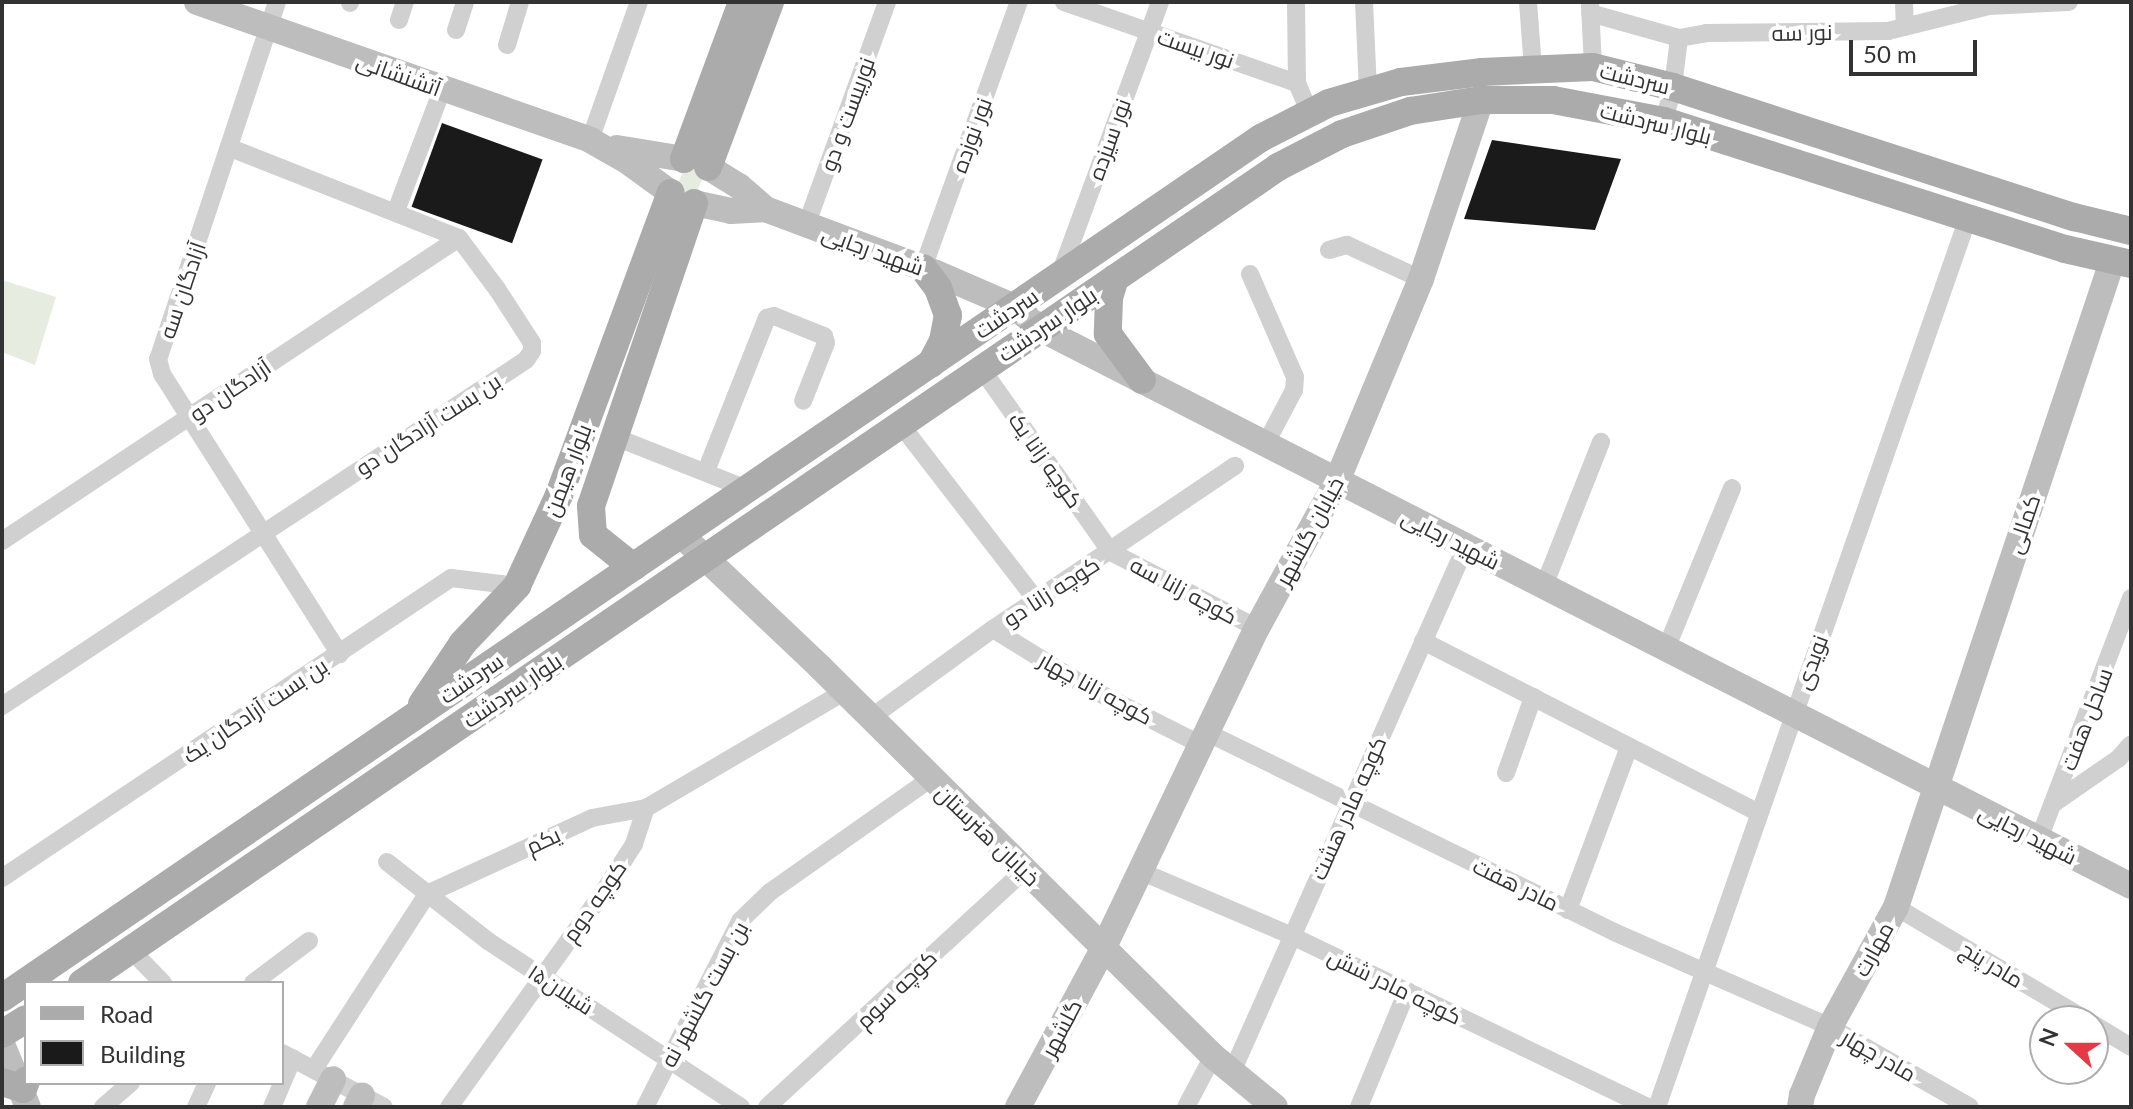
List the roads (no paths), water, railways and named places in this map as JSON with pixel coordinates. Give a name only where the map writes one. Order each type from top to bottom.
[{"type":"main road","name":"آتشنشانی","points":[[197,2],[596,143],[696,163]]},
{"type":"main road","points":[[683,198],[705,187],[696,163],[742,2]]},
{"type":"main road","points":[[696,163],[770,2]]},
{"type":"main road","name":"سردشت","points":[[27,981],[1261,138],[1310,113],[1368,90],[1401,82],[1533,69],[1593,67],[1673,87],[2127,228]]},
{"type":"main road","name":"بلوار سردشت","points":[[85,981],[1278,167],[1342,134],[1410,111],[1481,100],[1553,100],[1664,121],[1968,218],[2122,263]]},
{"type":"main road","name":"خیابان گلشهر","points":[[1103,949],[1257,628],[1337,481],[1421,279],[1481,100]]},
{"type":"main road","name":"آتشنشانی","points":[[596,143],[683,198]]},
{"type":"main road","name":"شهید رجایی","points":[[696,163],[739,186],[765,209],[923,268],[1015,307],[1041,329],[2131,886]]},
{"type":"main road","name":"شهید رجایی","points":[[683,198],[731,211],[765,209]]},
{"type":"main road","name":"بلوار هیمن","points":[[633,567],[593,535],[591,506],[615,437],[683,198]]},
{"type":"main road","name":"بلوار هیمن","points":[[412,718],[463,643],[517,586],[559,495],[683,198]]},
{"type":"main road","name":"کمالی","points":[[1934,785],[2122,263]]},
{"type":"main road","points":[[923,268],[938,288],[948,315],[943,341],[931,364]]},
{"type":"main road","points":[[1115,278],[1109,298],[1108,334],[1142,380]]},
{"type":"main road","name":"خیابان هنرستان","points":[[681,535],[820,667],[842,693],[1103,949],[1223,1064],[1275,1107]]},
{"type":"main road","name":"مهارت","points":[[1800,1107],[1830,1027],[1896,907],[1934,785]]},
{"type":"main road","name":"گلشهر","points":[[1018,1107],[1103,949]]},
{"type":"main road","name":"سردشت","points":[[2,998],[24,983]]},
{"type":"main road","points":[[2,1034],[24,1020]]},
{"type":"main road","points":[[2,1044],[20,1090]]},
{"type":"main road","points":[[319,1107],[323,1074]]},
{"type":"street","name":"آزادگان سه","points":[[277,2],[158,359],[162,374],[340,654]]},
{"type":"street","points":[[456,30],[465,2]]},
{"type":"street","points":[[507,45],[520,2]]},
{"type":"street","points":[[596,143],[639,2]]},
{"type":"street","name":"نوربیست و دو","points":[[806,226],[887,2]]},
{"type":"street","points":[[998,2],[1018,5]]},
{"type":"street","name":"نور بیست","points":[[1064,2],[1297,83]]},
{"type":"street","name":"نور سیزده","points":[[1059,277],[1160,2]]},
{"type":"street","points":[[1296,2],[1297,83],[1310,113]]},
{"type":"street","points":[[1364,2],[1368,90]]},
{"type":"street","points":[[1528,2],[1533,69]]},
{"type":"street","points":[[1904,2],[1905,27]]},
{"type":"street","name":"نور سه","points":[[1679,38],[1706,33],[1888,31],[1989,4],[2069,2]]},
{"type":"street","name":"نور نوزده","points":[[923,268],[1018,5]]},
{"type":"street","points":[[1593,67],[1590,8],[1679,38],[1673,87],[1664,121]]},
{"type":"street","points":[[396,211],[442,90]]},
{"type":"street","points":[[230,148],[459,238]]},
{"type":"street","name":"نویدی","points":[[1657,1107],[1968,218]]},
{"type":"street","name":"آزادگان دو","points":[[2,541],[459,238]]},
{"type":"street","name":"بن بست آزادگان دو","points":[[2,706],[526,360],[532,351],[532,343],[459,238]]},
{"type":"street","points":[[1329,250],[1347,245],[1421,279]]},
{"type":"street","points":[[1250,274],[1295,377],[1294,390],[1266,443]]},
{"type":"street","points":[[706,471],[767,318],[774,316],[824,336],[826,343],[803,401]]},
{"type":"street","name":"کوچه زانا یک","points":[[981,368],[1111,552]]},
{"type":"street","points":[[901,425],[1038,602]]},
{"type":"street","points":[[615,437],[747,489]]},
{"type":"street","points":[[1544,586],[1601,442]]},
{"type":"street","name":"کوچه زانا دو","points":[[869,719],[993,629],[1038,602],[1235,466]]},
{"type":"street","points":[[1666,649],[1732,488]]},
{"type":"street","name":"کوچه مادر هشت","points":[[1186,1107],[1223,1064],[1290,935],[1466,546]]},
{"type":"street","name":"کوچه زانا سه","points":[[1111,552],[1257,628]]},
{"type":"street","name":"بن بست آزادگان یک","points":[[2,878],[451,578],[517,586]]},
{"type":"street","name":"ساحل هفت","points":[[2039,839],[2131,598]]},
{"type":"street","name":"کوچه زانا چهار","points":[[993,629],[1085,686],[1203,738]]},
{"type":"street","points":[[1423,641],[1759,813]]},
{"type":"street","name":"یکم","points":[[427,894],[592,818],[646,808],[842,693]]},
{"type":"street","points":[[1506,773],[1533,697]]},
{"type":"street","name":"مادر هفت","points":[[1203,738],[1350,803],[1568,910],[1830,1027]]},
{"type":"street","points":[[1568,910],[1629,747]]},
{"type":"street","points":[[2054,803],[2127,756]]},
{"type":"street","name":"بن بست گلشهر نه","points":[[645,1107],[740,921],[754,905],[930,779]]},
{"type":"street","name":"کوچه دوم","points":[[449,1107],[634,844],[646,808]]},
{"type":"street","name":"شیلان۱۵","points":[[387,862],[488,941],[741,1107]]},
{"type":"street","name":"کوچه سوم","points":[[767,1107],[1024,871]]},
{"type":"street","name":"کوچه مادر شش","points":[[1140,871],[1290,935],[1647,1107]]},
{"type":"street","points":[[323,1074],[427,894]]},
{"type":"street","name":"مادر پنج","points":[[1896,907],[2061,1005]]},
{"type":"street","points":[[256,981],[309,941]]},
{"type":"street","points":[[131,950],[161,981]]},
{"type":"street","points":[[1359,1107],[1407,991]]},
{"type":"street","name":"مادر چهار","points":[[1830,1027],[1970,1107]]},
{"type":"street","name":"مادر پنج","points":[[2109,1034],[2131,1047]]},
{"type":"street","points":[[288,1056],[368,1103]]},
{"type":"street","points":[[103,1107],[129,1085]]},
{"type":"street","points":[[196,1107],[206,1085]]},
{"type":"street","points":[[272,1107],[279,1085]]}]
